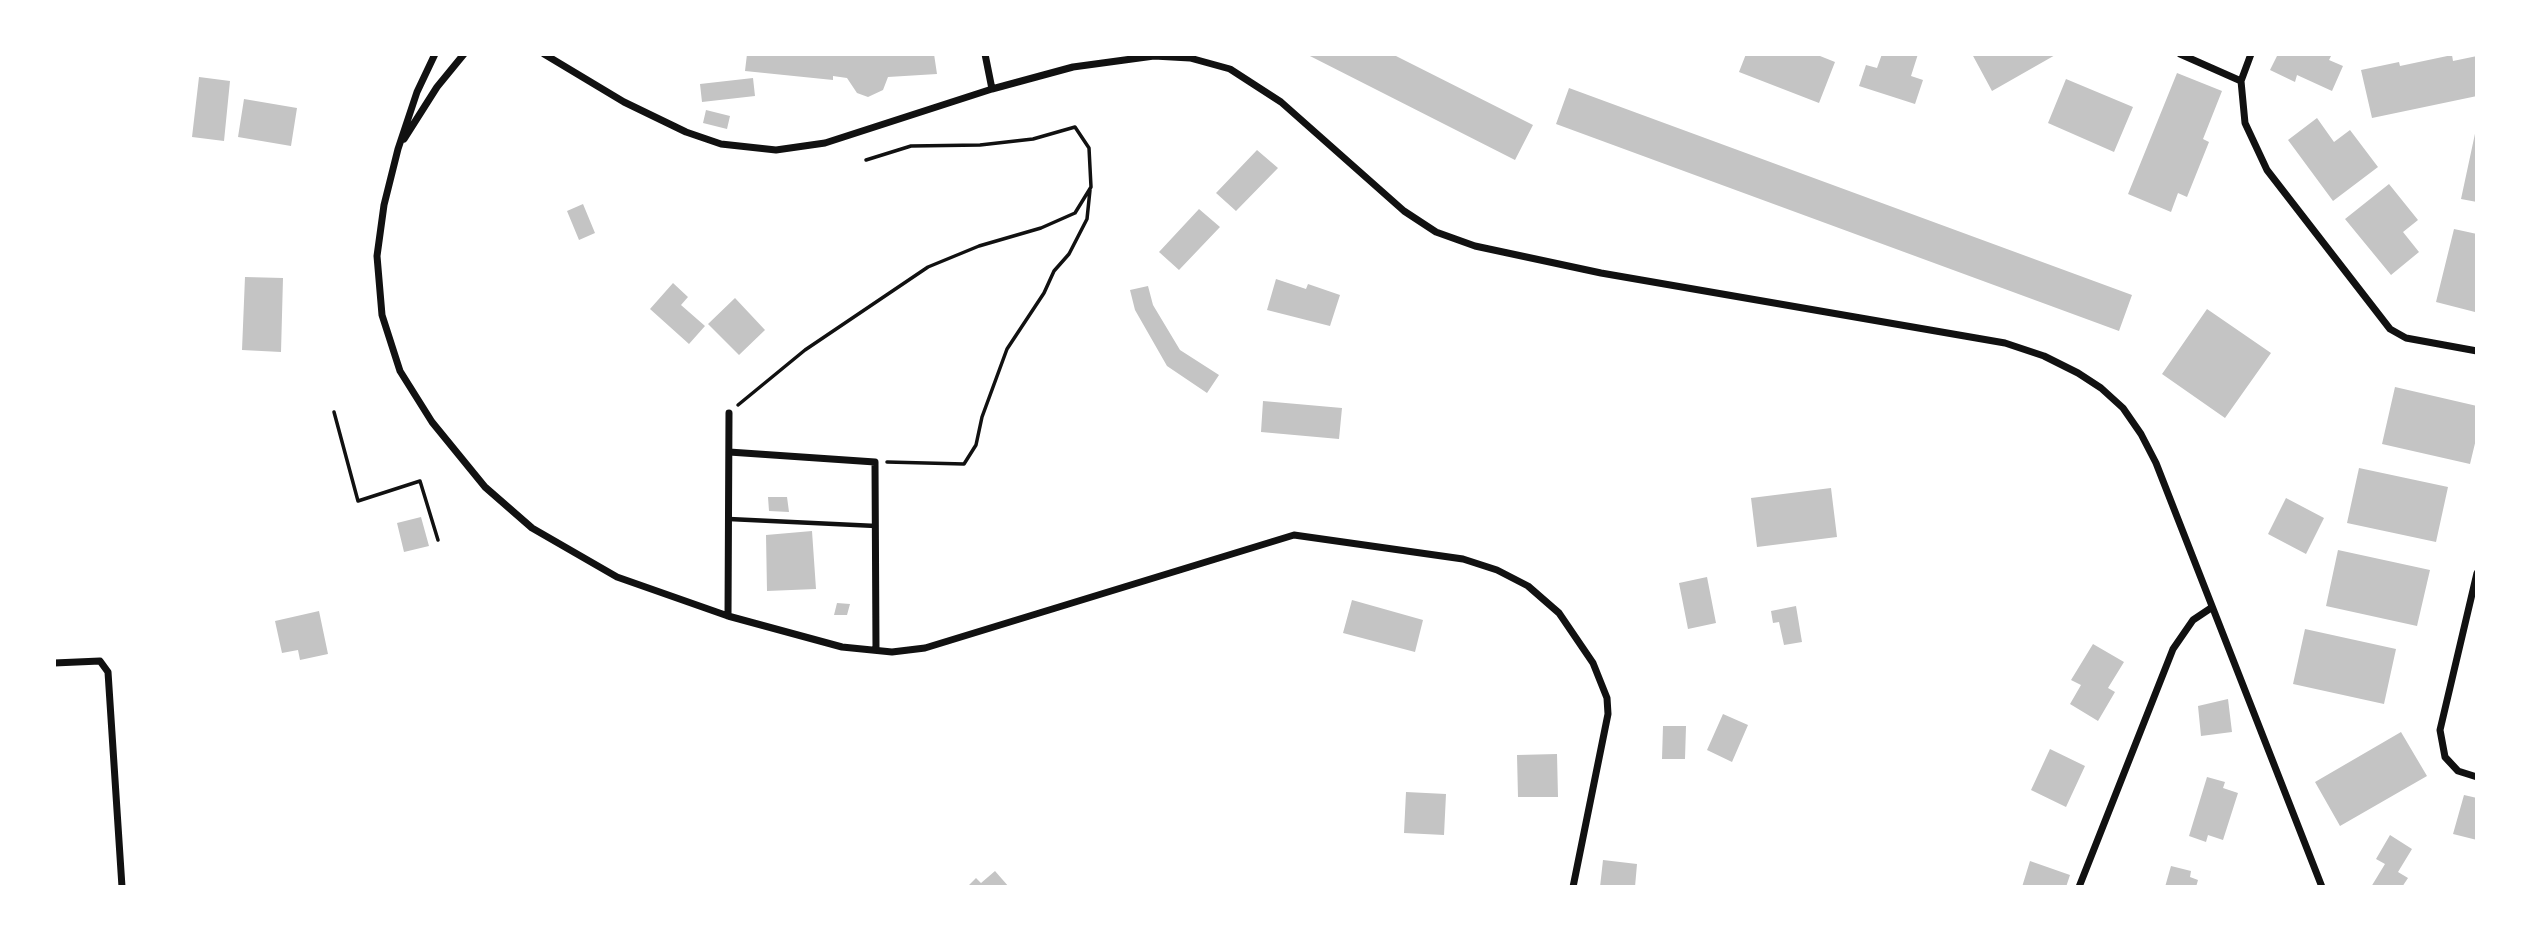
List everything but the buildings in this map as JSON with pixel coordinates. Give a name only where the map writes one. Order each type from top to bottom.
[{"type":"street","points":[[435,54],[417,92],[398,149],[378,238],[378,293],[384,326],[396,361],[432,422],[485,487],[514,514],[553,542],[617,577],[728,616],[842,646],[876,650],[925,648],[1294,535],[1463,559],[1497,570],[1528,586],[1559,613],[1593,663],[1607,698],[1608,714],[1573,887]]},
{"type":"street","points":[[398,149],[464,54]]},
{"type":"street","points":[[544,54],[624,102],[670,125],[721,144],[758,149],[793,149],[825,143],[992,89],[1087,65],[1154,56],[1190,58],[1230,69],[1281,102],[1404,211],[1436,232],[1475,246],[1628,278],[2005,343],[2044,356],[2101,388],[2123,408],[2156,463],[2322,887]]},
{"type":"street","points":[[985,54],[992,89]]},
{"type":"street","points":[[2180,54],[2241,81]]},
{"type":"street","points":[[2251,54],[2241,81],[2245,123],[2257,154],[2378,316],[2390,329],[2406,338],[2477,351]]},
{"type":"street","points":[[728,616],[729,413]]},
{"type":"street","points":[[729,452],[875,462],[876,650]]},
{"type":"street","points":[[2477,573],[2440,730],[2445,757],[2458,771],[2477,777]]},
{"type":"street","points":[[2079,887],[2174,649],[2193,620],[2211,608]]},
{"type":"street","points":[[54,663],[100,661],[108,672],[122,887]]},
{"type":"lane","points":[[728,519],[876,526]]},
{"type":"path","points":[[866,160],[911,146],[980,145],[1033,139],[1075,127],[1089,148],[1091,187],[1087,219],[1069,254],[1054,271],[1044,293],[1006,349],[982,417],[976,445],[964,464],[875,462]]},
{"type":"path","points":[[729,413],[805,349],[928,267],[979,246],[1041,228],[1075,213],[1091,187]]},
{"type":"path","points":[[334,412],[358,501],[420,481],[438,540]]}]
